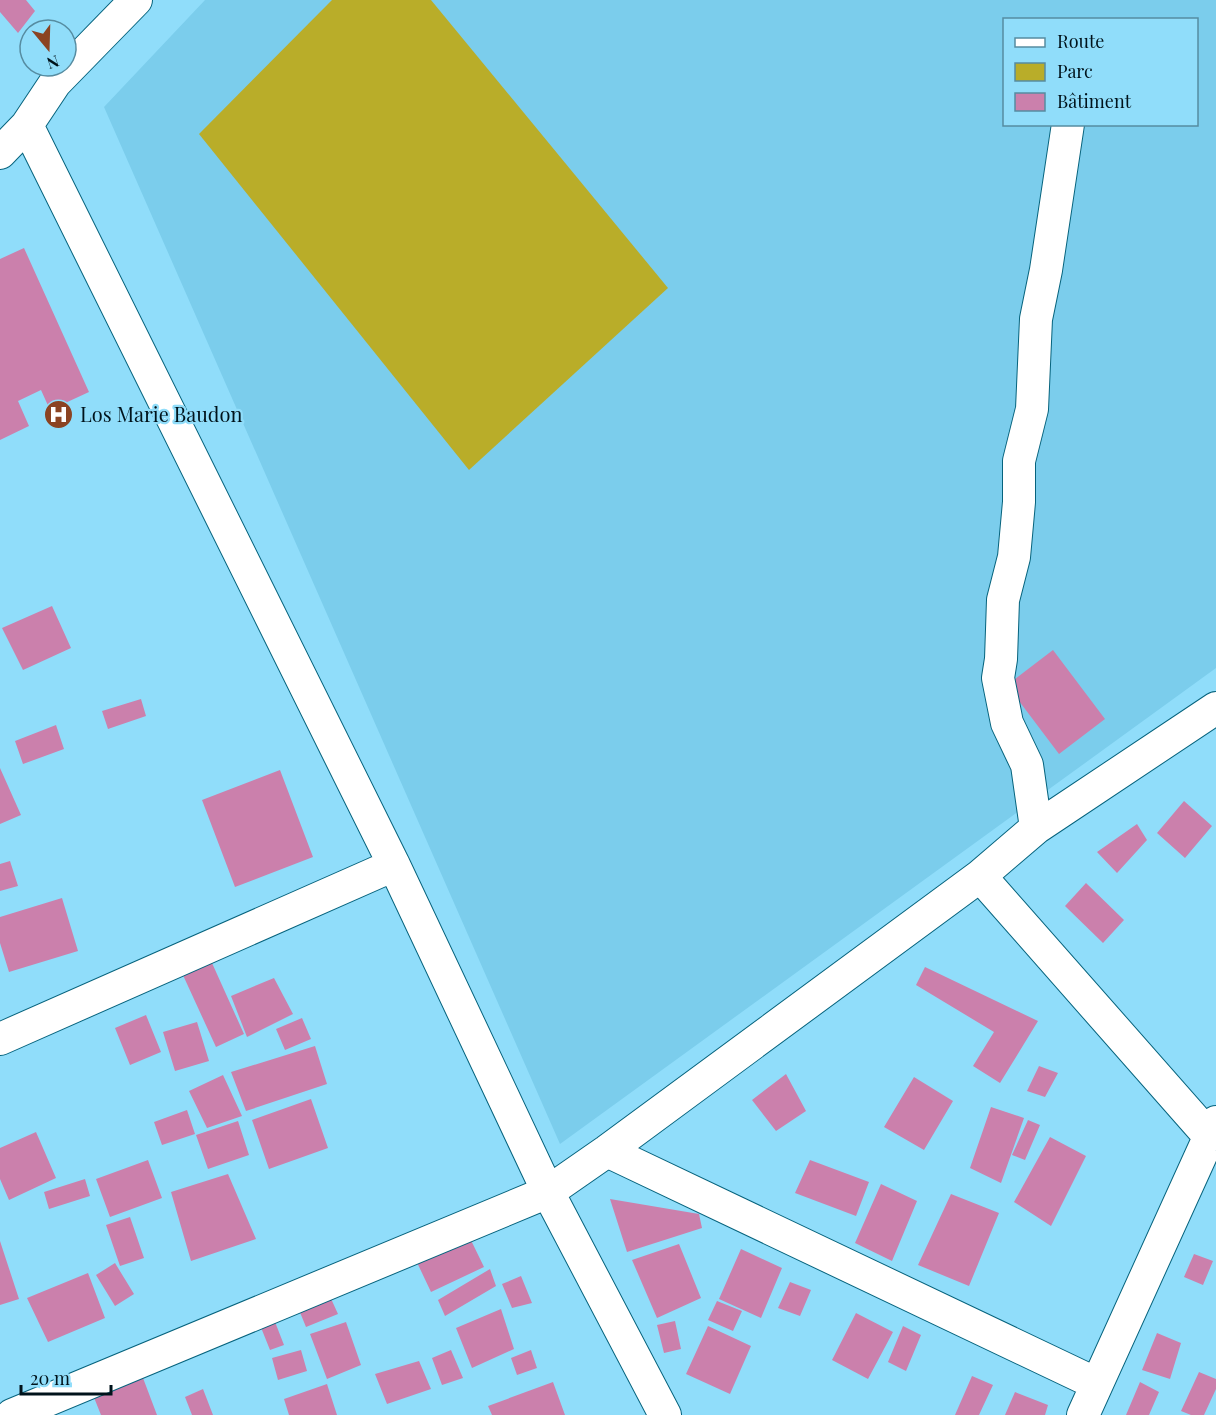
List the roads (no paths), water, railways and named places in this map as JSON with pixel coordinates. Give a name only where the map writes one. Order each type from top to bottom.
[{"type":"street","points":[[0,153],[27,125],[56,83],[136,0]]},
{"type":"street","points":[[27,125],[394,865],[548,1192],[665,1415]]},
{"type":"street","points":[[1036,828],[1027,765],[1007,723],[998,678],[1003,600],[1014,557],[1019,502],[1019,461],[1032,409],[1036,319],[1046,270],[1068,126]]},
{"type":"street","points":[[12,1415],[548,1192],[980,876],[1036,828],[1216,708]]},
{"type":"street","points":[[0,1039],[394,865]]},
{"type":"street","points":[[980,876],[1212,1129],[1083,1415]]},
{"type":"street","points":[[607,1151],[1097,1384]]},
{"type":"place","name":"Los Marie Baudon","points":[[59,415]]}]
